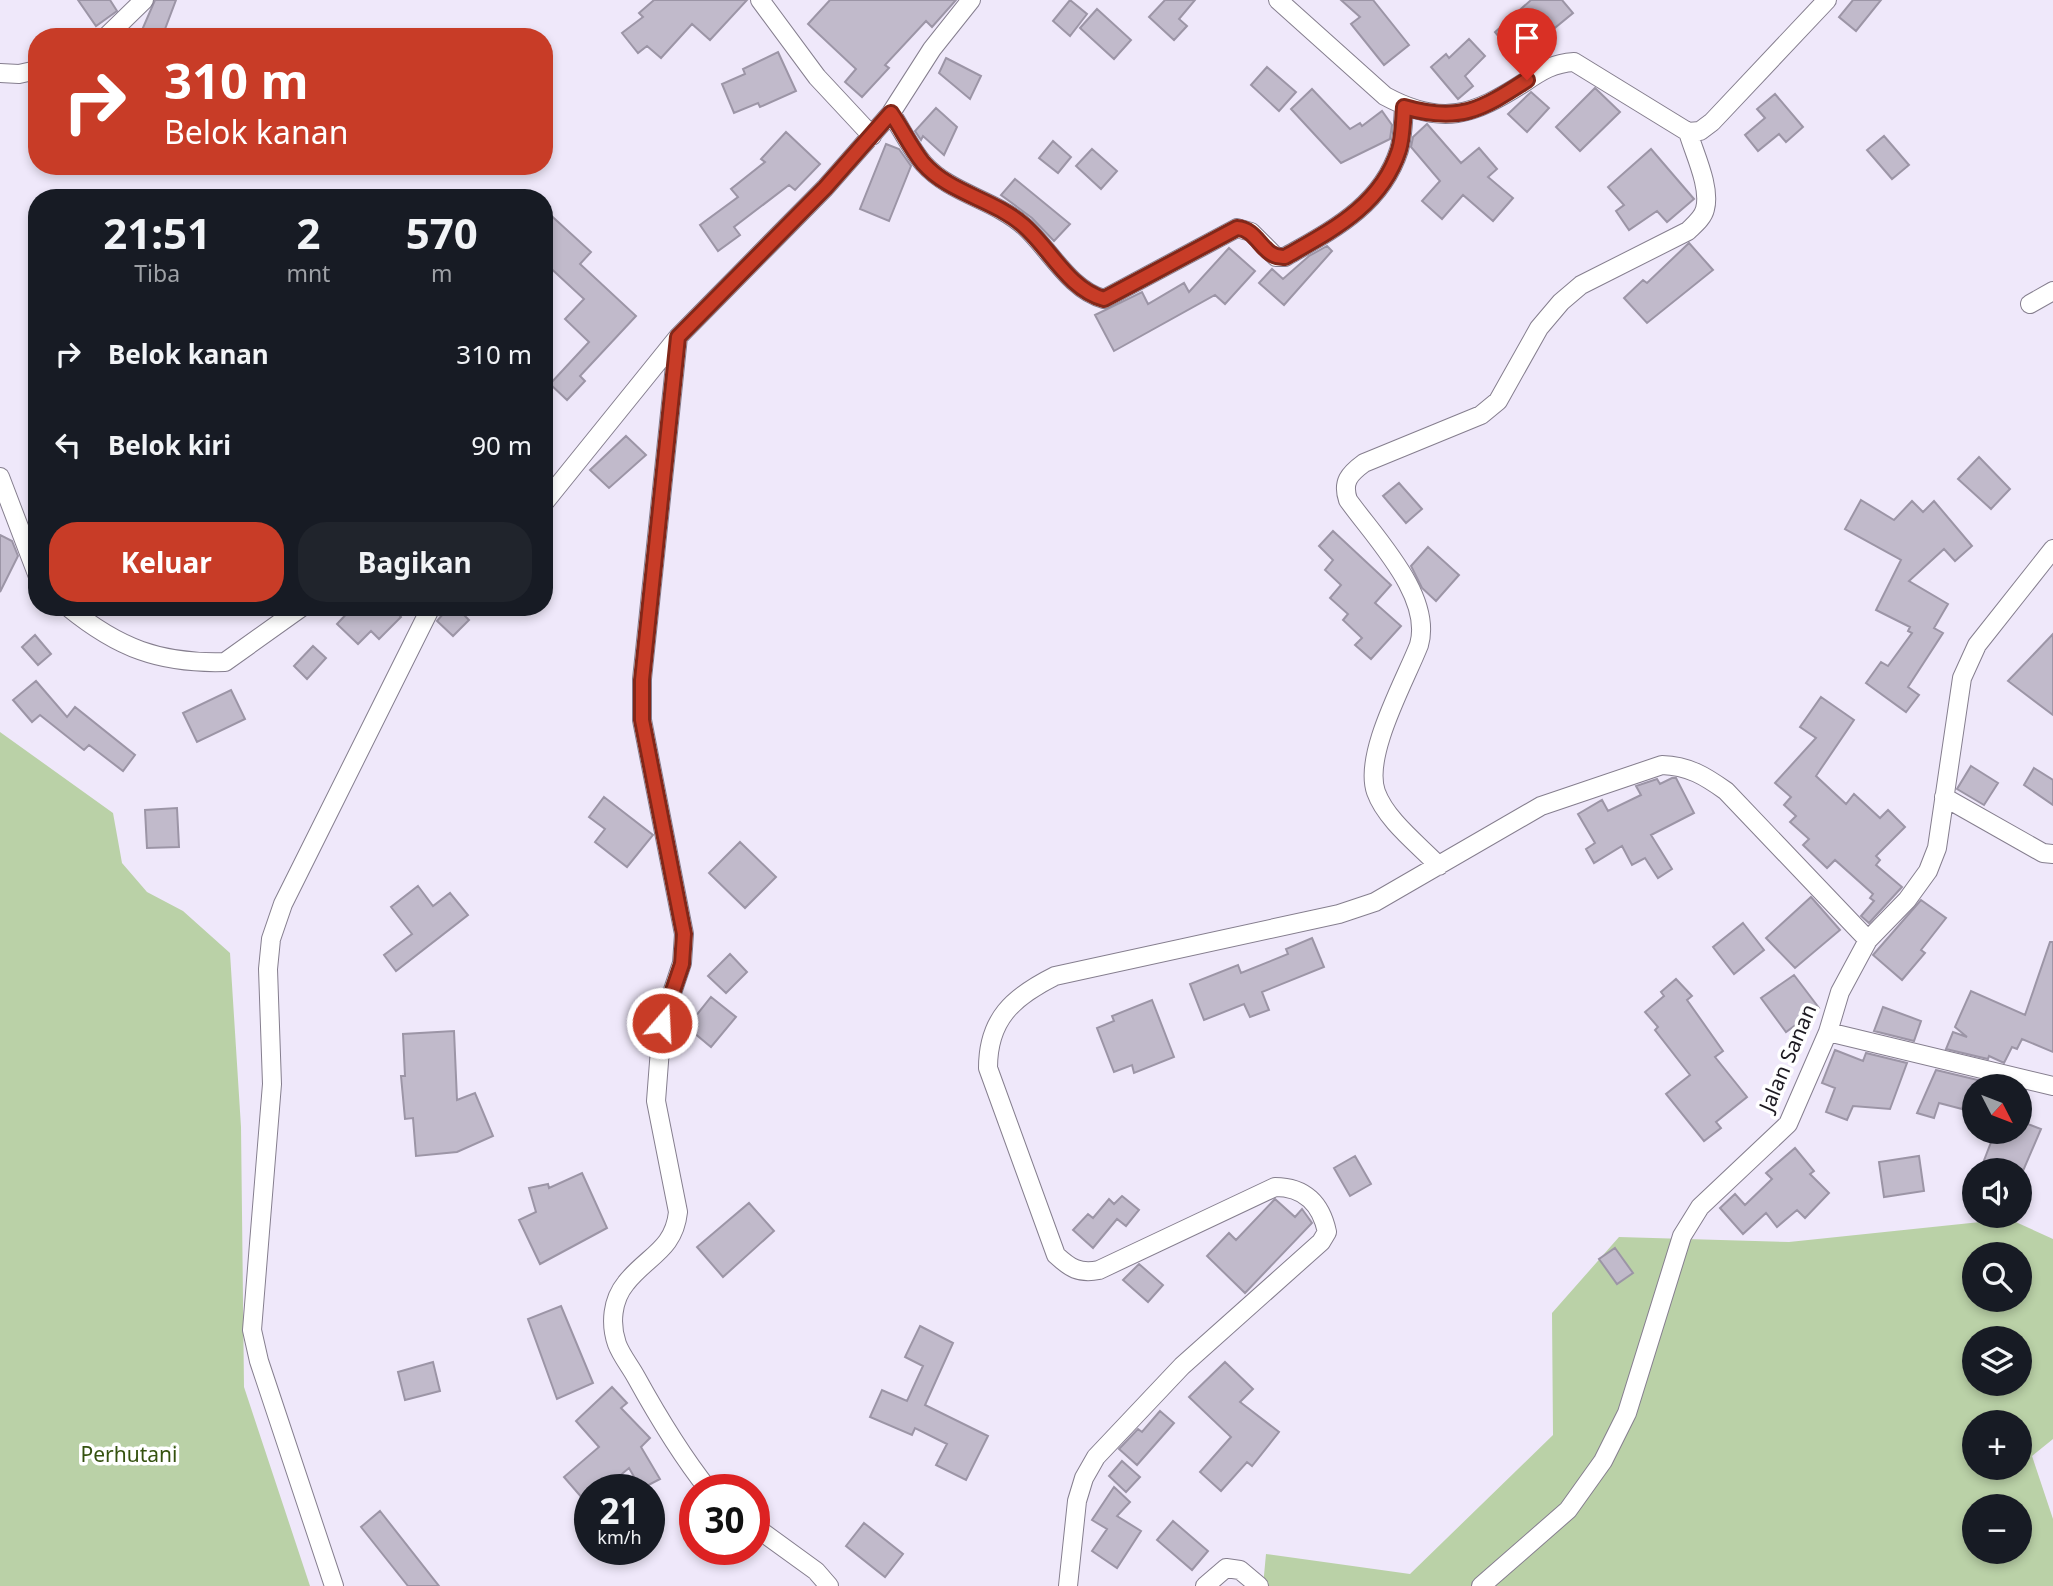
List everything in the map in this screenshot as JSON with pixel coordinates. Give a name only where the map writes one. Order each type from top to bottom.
[{"type":"street","points":[[115,28],[144,0]]},
{"type":"street","points":[[760,0],[817,77],[872,136]]},
{"type":"street","points":[[553,492],[678,337],[825,188],[872,136],[891,113],[932,50],[971,0]]},
{"type":"street","points":[[1278,0],[1385,96],[1404,107],[1446,115],[1469,113],[1489,105],[1545,68],[1560,62],[1574,62],[1588,68],[1688,132],[1700,131],[1712,122],[1827,0]]},
{"type":"street","points":[[0,73],[28,72]]},
{"type":"street","points":[[891,113],[923,163],[940,178],[1013,217],[1078,285],[1091,296],[1104,299],[1237,228],[1251,232],[1276,257],[1285,257],[1335,229],[1365,206],[1387,177],[1399,149],[1404,107]]},
{"type":"street","points":[[1439,866],[1384,807],[1376,792],[1373,771],[1378,750],[1419,645],[1423,631],[1422,614],[1415,595],[1348,500],[1344,488],[1349,474],[1364,463],[1481,415],[1497,401],[1539,328],[1561,302],[1581,285],[1688,231],[1698,221],[1706,209],[1705,190],[1688,132]]},
{"type":"street","points":[[2030,304],[2053,291]]},
{"type":"street","points":[[678,337],[642,680],[642,720],[684,934],[682,964],[662,1023],[656,1101],[678,1212],[676,1230],[667,1244],[625,1283],[615,1301],[613,1321],[618,1344],[651,1404],[698,1474]]},
{"type":"street","points":[[0,477],[28,551]]},
{"type":"street","name":"Jalan Sanan","points":[[1481,1586],[1569,1510],[1603,1461],[1627,1413],[1682,1236],[1700,1207],[1788,1124],[1828,1032],[1840,992],[1868,940],[1907,900],[1928,871],[1937,848],[1962,678],[1977,645],[2053,549]]},
{"type":"street","points":[[79,616],[97,631],[156,658],[210,663],[225,662],[289,616]]},
{"type":"street","points":[[334,1586],[251,1330],[272,1084],[268,969],[271,939],[283,904],[427,616]]},
{"type":"street","points":[[1069,1586],[1077,1502],[1084,1478],[1096,1457],[1182,1366],[1321,1242],[1327,1232],[1324,1218],[1306,1193],[1290,1187],[1275,1187],[1099,1270],[1084,1273],[1068,1267],[1056,1255],[988,1068],[988,1043],[1000,1017],[1026,990],[1055,976],[1339,914],[1375,902],[1541,806],[1662,765],[1683,766],[1703,775],[1726,791],[1868,940]]},
{"type":"street","points":[[1944,797],[2043,853],[2053,854]]},
{"type":"street","points":[[1828,1032],[2053,1086]]},
{"type":"street","points":[[770,1538],[816,1571],[829,1586]]},
{"type":"street","points":[[1205,1586],[1226,1569],[1240,1570],[1259,1586]]},
{"type":"green space","name":"Perhutani","points":[[0,732],[113,813],[122,863],[147,892],[183,911],[230,953],[241,1127],[244,1387],[310,1586],[0,1586]]},
{"type":"green space","points":[[1962,1224],[1962,1228],[2029,1228],[2053,1239],[2053,1439],[2032,1456],[2053,1519],[2053,1586],[1263,1586],[1266,1554],[1410,1574],[1553,1435],[1552,1313],[1619,1237],[1789,1242]]},
{"type":"building","points":[[78,0],[110,0],[117,11],[96,26]]},
{"type":"building","points":[[155,0],[176,0],[165,28],[143,28]]},
{"type":"building","points":[[654,0],[747,0],[710,40],[692,24],[661,58],[647,46],[638,53],[622,33],[643,17],[639,13]]},
{"type":"building","points":[[830,0],[956,0],[932,27],[926,21],[885,65],[889,68],[862,97],[845,82],[856,69],[808,24]]},
{"type":"building","points":[[1070,0],[1087,14],[1070,36],[1053,21]]},
{"type":"building","points":[[1165,0],[1195,0],[1179,19],[1187,26],[1174,40],[1149,17]]},
{"type":"building","points":[[1341,0],[1373,0],[1409,45],[1384,65],[1351,24],[1360,17]]},
{"type":"building","points":[[1531,0],[1562,0],[1573,13],[1517,59],[1495,32]]},
{"type":"building","points":[[1853,0],[1881,0],[1856,31],[1839,17]]},
{"type":"building","points":[[1097,9],[1131,40],[1114,59],[1080,28]]},
{"type":"building","points":[[1469,39],[1485,56],[1465,76],[1473,86],[1458,99],[1431,67],[1446,54],[1449,58]]},
{"type":"building","points":[[778,52],[796,91],[760,107],[758,103],[734,113],[722,84],[745,74],[743,69]]},
{"type":"building","points":[[946,58],[981,76],[970,99],[939,73]]},
{"type":"building","points":[[1267,67],[1296,92],[1279,111],[1251,85]]},
{"type":"building","points":[[1595,88],[1620,112],[1580,151],[1556,127]]},
{"type":"building","points":[[1312,89],[1350,129],[1360,123],[1362,126],[1382,111],[1392,125],[1390,139],[1341,163],[1291,109]]},
{"type":"building","points":[[1531,92],[1549,108],[1527,132],[1508,114]]},
{"type":"building","points":[[1775,94],[1803,127],[1786,142],[1779,134],[1758,151],[1745,135],[1765,118],[1757,109]]},
{"type":"building","points":[[936,108],[957,127],[944,155],[923,136],[921,140],[915,131]]},
{"type":"building","points":[[1427,124],[1461,163],[1479,148],[1497,169],[1488,177],[1513,198],[1493,221],[1463,195],[1442,219],[1422,201],[1440,181],[1411,147],[1413,137]]},
{"type":"building","points":[[786,132],[820,164],[795,190],[789,185],[734,227],[740,235],[718,251],[700,225],[738,197],[731,189],[765,162],[761,159]]},
{"type":"building","points":[[1884,136],[1909,165],[1892,179],[1867,150]]},
{"type":"building","points":[[1053,141],[1071,157],[1058,173],[1039,158]]},
{"type":"building","points":[[886,144],[899,149],[911,166],[889,221],[860,209]]},
{"type":"building","points":[[1092,149],[1117,171],[1101,189],[1076,166]]},
{"type":"building","points":[[1651,149],[1694,199],[1667,222],[1657,211],[1629,230],[1616,211],[1624,205],[1608,187]]},
{"type":"building","points":[[1015,179],[1070,224],[1054,241],[1032,218],[1001,195]]},
{"type":"building","points":[[553,217],[591,252],[580,264],[636,316],[580,376],[585,381],[567,400],[553,387],[553,381],[589,342],[565,319],[584,299],[553,270]]},
{"type":"building","points":[[1689,243],[1713,270],[1647,323],[1624,298],[1643,280],[1647,283]]},
{"type":"building","points":[[1327,246],[1332,251],[1284,305],[1259,283],[1272,269],[1283,279],[1309,256]]},
{"type":"building","points":[[1229,248],[1255,271],[1225,304],[1215,295],[1114,351],[1095,315],[1142,292],[1148,304],[1184,283],[1189,292]]},
{"type":"building","points":[[626,436],[646,455],[609,488],[590,470]]},
{"type":"building","points":[[1979,457],[2010,489],[1991,509],[1958,479]]},
{"type":"building","points":[[1399,483],[1422,509],[1406,523],[1383,496]]},
{"type":"building","points":[[1861,500],[1894,520],[1912,501],[1923,512],[1934,501],[1972,546],[1955,561],[1944,549],[1909,581],[1948,604],[1934,628],[1943,633],[1908,687],[1919,695],[1906,712],[1866,683],[1881,662],[1888,666],[1912,633],[1908,631],[1910,627],[1876,610],[1901,560],[1845,529]]},
{"type":"building","points":[[1333,531],[1391,585],[1375,603],[1401,626],[1371,659],[1355,645],[1362,638],[1343,620],[1348,614],[1330,598],[1341,585],[1325,570],[1333,560],[1319,546]]},
{"type":"building","points":[[0,535],[12,541],[18,556],[0,592]]},
{"type":"building","points":[[1428,547],[1459,575],[1436,601],[1422,588],[1411,566]]},
{"type":"building","points":[[345,616],[401,617],[379,639],[371,631],[358,644],[337,624]]},
{"type":"building","points":[[441,616],[465,616],[469,620],[453,636],[437,621]]},
{"type":"building","points":[[2053,634],[2053,715],[2008,681]]},
{"type":"building","points":[[35,635],[51,654],[38,665],[22,647]]},
{"type":"building","points":[[313,646],[326,658],[307,679],[294,666]]},
{"type":"building","points":[[36,681],[67,717],[75,707],[135,755],[123,771],[89,745],[84,750],[40,715],[32,722],[13,700]]},
{"type":"building","points":[[231,690],[245,719],[197,742],[183,713]]},
{"type":"building","points":[[1821,697],[1854,720],[1816,776],[1846,804],[1854,794],[1880,818],[1888,810],[1905,827],[1876,856],[1880,860],[1876,865],[1902,887],[1869,923],[1861,916],[1874,901],[1870,898],[1873,894],[1835,860],[1827,868],[1803,845],[1809,839],[1790,822],[1796,816],[1784,805],[1791,797],[1775,783],[1816,738],[1800,727]]},
{"type":"building","points":[[1971,766],[1998,783],[1984,805],[1957,789]]},
{"type":"building","points":[[2034,768],[2053,780],[2053,805],[2024,785]]},
{"type":"building","points":[[1676,778],[1694,813],[1651,835],[1672,869],[1658,878],[1645,858],[1632,865],[1622,846],[1594,863],[1586,849],[1595,843],[1578,814],[1602,800],[1608,811],[1641,795],[1636,786],[1657,779],[1660,784]]},
{"type":"building","points":[[604,797],[653,835],[627,867],[595,842],[605,829],[589,817]]},
{"type":"building","points":[[177,808],[179,847],[147,848],[145,810]]},
{"type":"building","points":[[740,842],[776,877],[745,908],[709,873]]},
{"type":"building","points":[[418,886],[433,906],[450,893],[468,915],[396,971],[384,955],[412,934],[391,907]]},
{"type":"building","points":[[1811,897],[1840,930],[1795,968],[1766,938]]},
{"type":"building","points":[[1921,900],[1946,918],[1921,950],[1925,953],[1902,980],[1873,955]]},
{"type":"building","points":[[1743,923],[1764,950],[1734,974],[1713,947]]},
{"type":"building","points":[[1312,938],[1324,967],[1262,992],[1269,1010],[1250,1017],[1244,1004],[1204,1020],[1190,984],[1238,965],[1241,973],[1288,954],[1286,949]]},
{"type":"building","points":[[2050,942],[2053,942],[2053,1052],[2022,1039],[2017,1049],[2012,1047],[2004,1063],[1989,1056],[1988,1059],[1946,1049],[1953,1032],[1967,1037],[1955,1027],[1971,991],[2025,1015]]},
{"type":"building","points":[[730,954],[747,972],[726,993],[708,976]]},
{"type":"building","points":[[1794,975],[1819,1008],[1786,1032],[1761,998]]},
{"type":"building","points":[[1676,979],[1692,996],[1687,1000],[1723,1051],[1715,1057],[1747,1097],[1716,1122],[1721,1128],[1704,1141],[1666,1094],[1690,1075],[1655,1030],[1658,1027],[1645,1012],[1664,996],[1661,992]]},
{"type":"building","points":[[711,997],[736,1017],[711,1047],[687,1027]]},
{"type":"building","points":[[1152,1000],[1174,1057],[1134,1073],[1132,1065],[1114,1072],[1097,1028],[1114,1021],[1112,1016]]},
{"type":"building","points":[[1883,1007],[1921,1021],[1914,1041],[1874,1031]]},
{"type":"building","points":[[454,1031],[457,1100],[475,1093],[493,1136],[457,1152],[416,1156],[413,1118],[405,1119],[401,1076],[405,1076],[403,1034]]},
{"type":"building","points":[[1835,1050],[1863,1061],[1866,1053],[1907,1063],[1890,1109],[1853,1106],[1847,1120],[1826,1112],[1835,1088],[1822,1083]]},
{"type":"building","points":[[1936,1070],[1962,1076],[1962,1109],[1939,1103],[1934,1118],[1917,1113]]},
{"type":"building","points":[[2032,1126],[2041,1129],[2029,1158],[1985,1158],[1990,1144],[2032,1144]]},
{"type":"building","points":[[1795,1148],[1814,1171],[1810,1174],[1829,1193],[1805,1218],[1797,1210],[1777,1227],[1766,1213],[1743,1234],[1720,1208],[1735,1194],[1745,1205],[1772,1179],[1766,1173]]},
{"type":"building","points":[[1355,1156],[1371,1184],[1350,1196],[1334,1168]]},
{"type":"building","points":[[1919,1156],[1924,1191],[1884,1197],[1879,1162]]},
{"type":"building","points":[[582,1173],[607,1228],[540,1264],[519,1220],[536,1212],[529,1188],[548,1184],[549,1188]]},
{"type":"building","points":[[1122,1196],[1139,1210],[1126,1226],[1117,1219],[1093,1248],[1073,1230],[1088,1214],[1093,1218],[1109,1199],[1114,1204]]},
{"type":"building","points":[[1275,1199],[1295,1217],[1302,1209],[1312,1223],[1245,1293],[1207,1256],[1229,1233],[1236,1240]]},
{"type":"building","points":[[749,1203],[774,1231],[723,1277],[697,1247]]},
{"type":"building","points":[[1615,1248],[1633,1273],[1617,1284],[1599,1259]]},
{"type":"building","points":[[1139,1264],[1163,1285],[1148,1302],[1123,1280]]},
{"type":"building","points":[[561,1306],[593,1383],[557,1399],[528,1319]]},
{"type":"building","points":[[920,1326],[953,1343],[925,1405],[988,1436],[966,1480],[936,1465],[947,1444],[915,1428],[912,1435],[870,1417],[882,1390],[907,1401],[923,1366],[905,1357]]},
{"type":"building","points":[[433,1362],[440,1391],[405,1400],[398,1372]]},
{"type":"building","points":[[1225,1362],[1253,1389],[1240,1402],[1279,1432],[1252,1466],[1247,1462],[1221,1491],[1200,1472],[1231,1437],[1189,1397]]},
{"type":"building","points":[[612,1387],[627,1403],[621,1408],[650,1438],[641,1447],[657,1474],[632,1474],[629,1468],[622,1474],[574,1474],[574,1489],[564,1477],[599,1447],[576,1421]]},
{"type":"building","points":[[1160,1411],[1174,1423],[1137,1465],[1119,1449],[1138,1429],[1142,1432]]},
{"type":"building","points":[[1122,1461],[1140,1477],[1126,1492],[1109,1476]]},
{"type":"building","points":[[1114,1487],[1130,1502],[1117,1516],[1141,1531],[1117,1568],[1092,1551],[1107,1529],[1092,1520]]},
{"type":"building","points":[[380,1511],[439,1586],[408,1586],[361,1527]]},
{"type":"building","points":[[1173,1521],[1208,1551],[1192,1570],[1157,1540]]},
{"type":"building","points":[[864,1523],[903,1554],[885,1577],[846,1546]]},
{"type":"route","points":[[662,1023],[682,964],[684,934],[642,720],[642,680],[678,337],[825,188],[891,113],[923,163],[940,178],[1013,217],[1040,242],[1078,285],[1091,296],[1104,299],[1237,228],[1251,232],[1269,253],[1276,257],[1285,257],[1335,229],[1365,206],[1387,177],[1399,149],[1404,107],[1446,115],[1469,113],[1489,105],[1527,80]]}]
